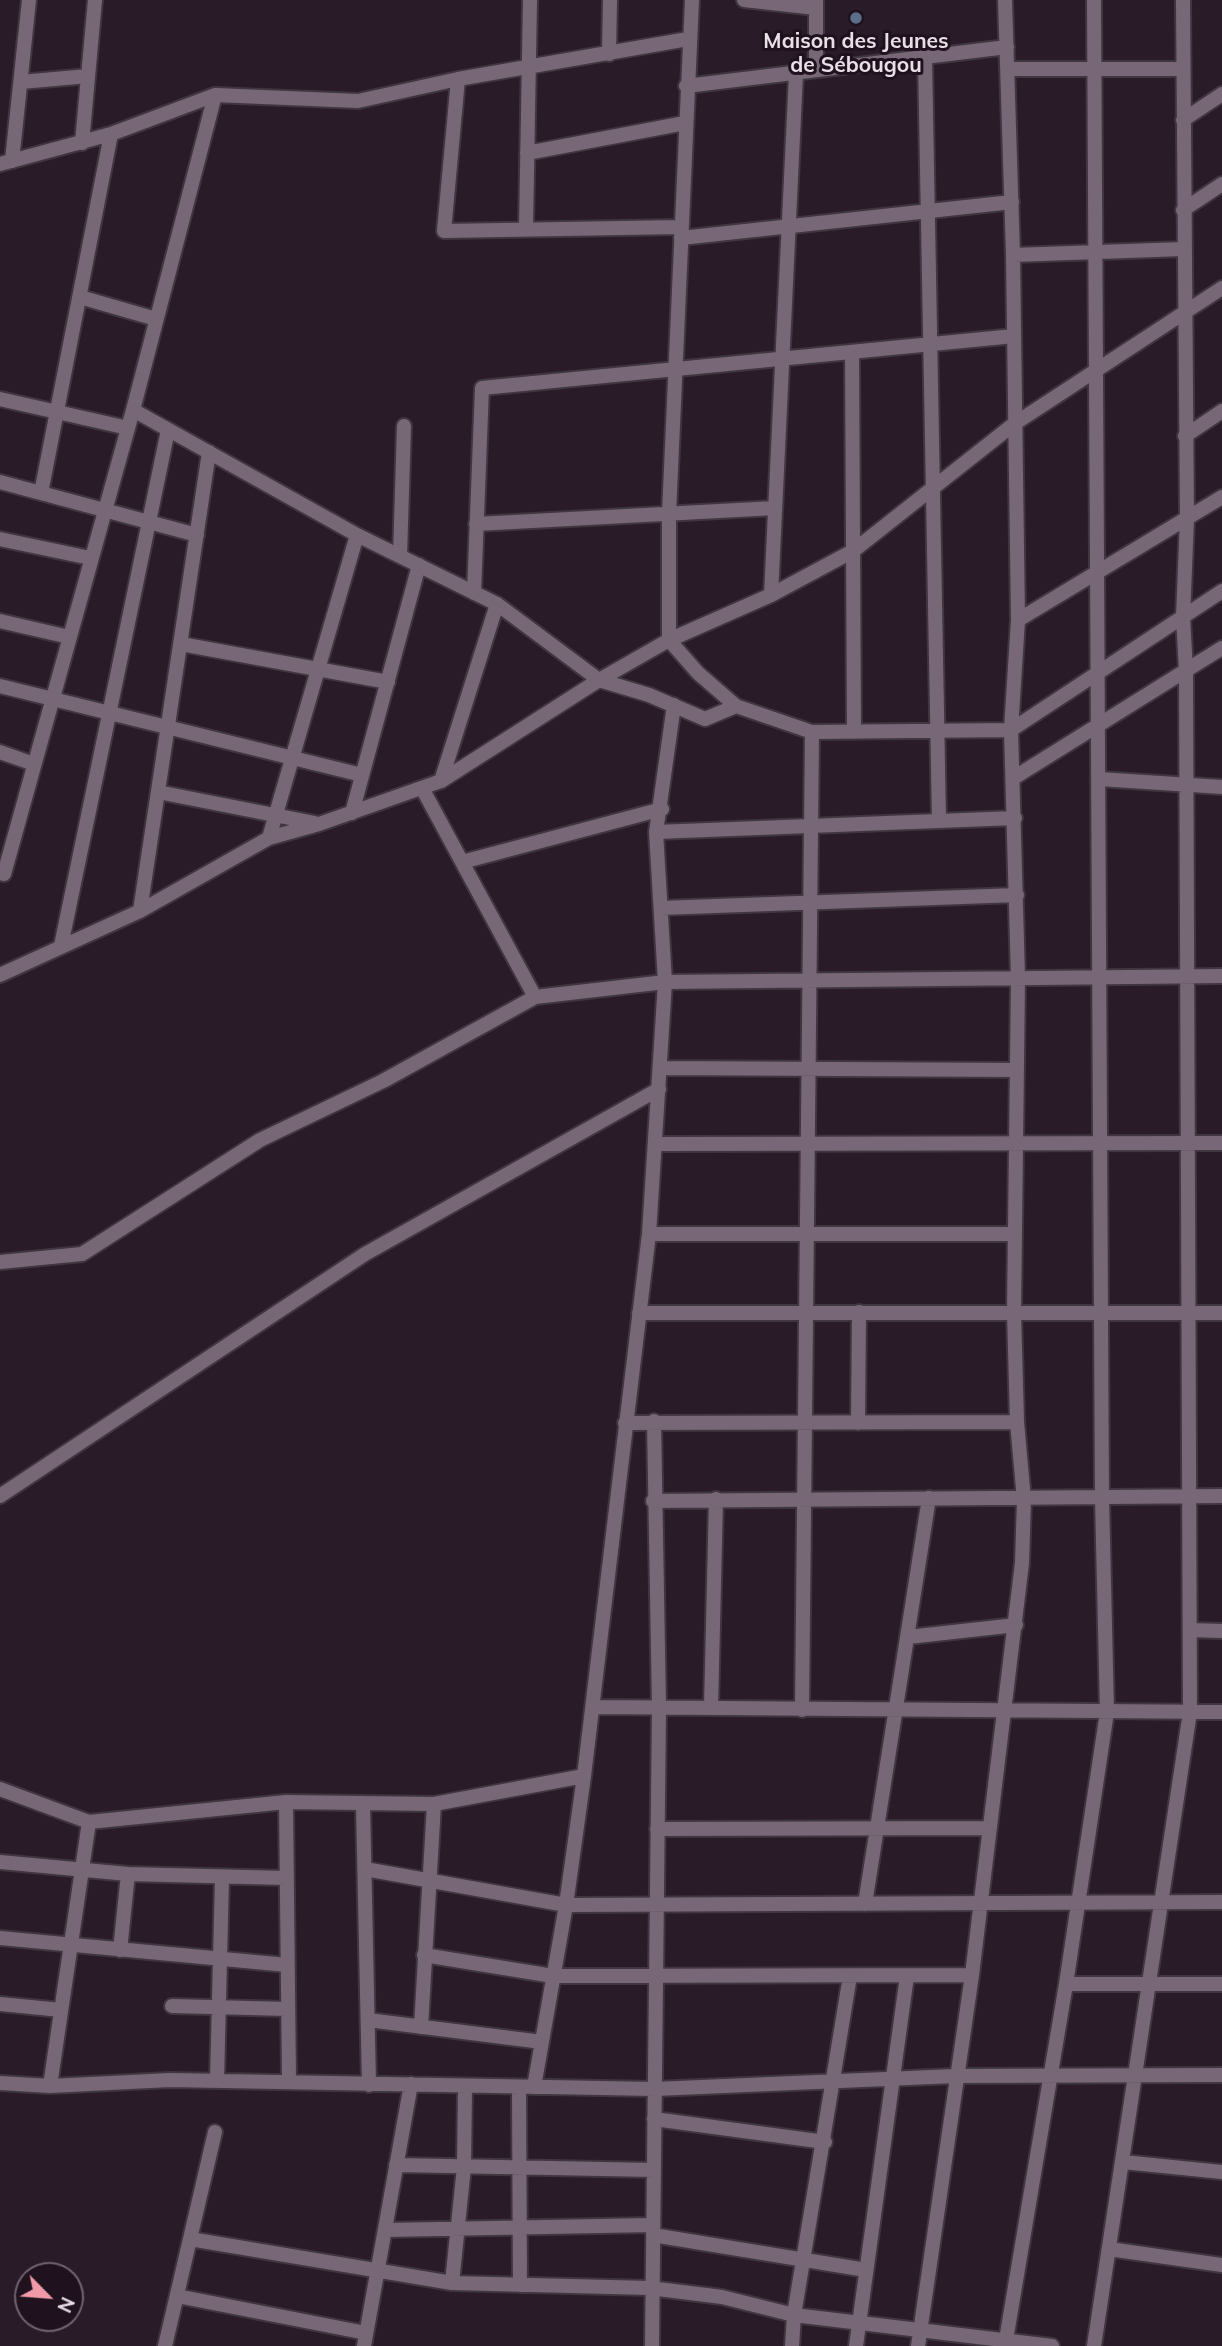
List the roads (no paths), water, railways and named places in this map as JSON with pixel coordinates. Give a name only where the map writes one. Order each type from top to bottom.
[{"type":"street","points":[[30,0],[20,82],[6,162],[111,134],[215,95],[358,101],[458,79],[528,69],[688,39]]},
{"type":"street","points":[[82,143],[95,0]]},
{"type":"street","points":[[526,228],[530,0]]},
{"type":"street","points":[[609,54],[610,0]]},
{"type":"street","points":[[692,0],[688,39],[669,514],[669,640],[698,673],[736,706],[812,732],[1011,730],[1222,591]]},
{"type":"street","points":[[744,0],[816,4],[816,71]]},
{"type":"street","points":[[918,2346],[955,2076],[972,1975],[1016,1625],[1024,1500],[1017,1422],[1014,1312],[1018,978],[1011,730],[1018,620],[1012,202],[1005,0]]},
{"type":"street","points":[[1005,2343],[1066,1984],[1107,1712],[1102,1498],[1100,723],[1096,571],[1094,0]]},
{"type":"street","points":[[1094,2346],[1190,1712],[1187,785],[1183,617],[1186,519],[1182,210],[1183,0]]},
{"type":"street","points":[[686,86],[796,75],[1007,47]]},
{"type":"street","points":[[925,58],[939,821]]},
{"type":"street","points":[[1008,69],[1183,69]]},
{"type":"street","points":[[771,595],[796,75]]},
{"type":"street","points":[[20,82],[88,76]]},
{"type":"street","points":[[458,79],[444,231],[526,228],[681,233],[789,228],[1012,202]]},
{"type":"street","points":[[1184,120],[1222,94]]},
{"type":"street","points":[[0,873],[4,874],[128,428],[215,95]]},
{"type":"street","points":[[527,153],[685,123]]},
{"type":"street","points":[[41,493],[111,134]]},
{"type":"street","points":[[1182,210],[1222,184]]},
{"type":"street","points":[[1013,256],[1184,249]]},
{"type":"street","points":[[0,975],[140,911],[269,838],[319,824],[441,781],[599,680],[669,640],[771,595],[853,551],[1014,424],[1096,373],[1222,288]]},
{"type":"street","points":[[80,297],[156,319]]},
{"type":"street","points":[[474,593],[482,388],[1014,336]]},
{"type":"street","points":[[852,352],[854,732]]},
{"type":"street","points":[[0,399],[128,428]]},
{"type":"street","points":[[132,410],[357,535],[497,604],[599,680],[674,705],[705,719],[736,706]]},
{"type":"street","points":[[1185,436],[1222,411]]},
{"type":"street","points":[[400,556],[404,426]]},
{"type":"street","points":[[61,946],[168,430]]},
{"type":"street","points":[[140,911],[209,452]]},
{"type":"street","points":[[0,482],[197,535]]},
{"type":"street","points":[[1018,620],[1222,497]]},
{"type":"street","points":[[476,524],[775,508]]},
{"type":"street","points":[[269,838],[357,535]]},
{"type":"street","points":[[0,539],[90,558]]},
{"type":"street","points":[[352,813],[419,565]]},
{"type":"street","points":[[441,781],[497,604]]},
{"type":"street","points":[[0,621],[69,637]]},
{"type":"street","points":[[180,644],[388,682]]},
{"type":"street","points":[[1014,777],[1222,648]]},
{"type":"street","points":[[0,686],[362,775]]},
{"type":"street","points":[[534,2087],[566,1905],[594,1707],[649,1234],[665,982],[656,832],[662,809],[674,705]]},
{"type":"street","points":[[802,1710],[812,732]]},
{"type":"street","points":[[0,752],[34,764]]},
{"type":"street","points":[[1100,779],[1222,786]]},
{"type":"street","points":[[422,788],[535,996]]},
{"type":"street","points":[[158,792],[319,824]]},
{"type":"street","points":[[462,862],[662,809]]},
{"type":"street","points":[[656,832],[1015,818]]},
{"type":"street","points":[[661,908],[1017,895]]},
{"type":"street","points":[[0,1262],[82,1254],[260,1140],[383,1081],[535,996],[665,982],[1222,976]]},
{"type":"street","points":[[660,1068],[1016,1070]]},
{"type":"street","points":[[0,1496],[365,1254],[659,1089]]},
{"type":"street","points":[[656,1144],[1222,1143]]},
{"type":"street","points":[[649,1234],[1015,1234]]},
{"type":"street","points":[[639,1313],[859,1311],[1222,1314]]},
{"type":"street","points":[[858,1423],[859,1311]]},
{"type":"street","points":[[652,2346],[650,2288],[654,2170],[659,1708],[653,1501],[654,1422]]},
{"type":"street","points":[[625,1423],[1017,1422]]},
{"type":"street","points":[[653,1501],[929,1498],[1024,1500],[1222,1496]]},
{"type":"street","points":[[865,1904],[929,1498]]},
{"type":"street","points":[[711,1708],[716,1499]]},
{"type":"street","points":[[908,1637],[1016,1625]]},
{"type":"street","points":[[1191,1630],[1222,1631]]},
{"type":"street","points":[[594,1707],[1222,1712]]},
{"type":"street","points":[[0,1789],[89,1822],[286,1802],[433,1804],[584,1776]]},
{"type":"street","points":[[286,1802],[289,2081]]},
{"type":"street","points":[[363,1804],[369,2085]]},
{"type":"street","points":[[421,2027],[433,1804]]},
{"type":"street","points":[[50,2086],[89,1822]]},
{"type":"street","points":[[657,1829],[990,1828]]},
{"type":"street","points":[[0,1862],[128,1874],[286,1878]]},
{"type":"street","points":[[365,1869],[566,1905],[1222,1902]]},
{"type":"street","points":[[120,1950],[128,1874]]},
{"type":"street","points":[[217,2081],[222,1878]]},
{"type":"street","points":[[0,1938],[288,1965]]},
{"type":"street","points":[[425,1955],[554,1976],[972,1975]]},
{"type":"street","points":[[792,2346],[794,2315],[825,2142],[850,1976]]},
{"type":"street","points":[[856,2346],[907,1976]]},
{"type":"street","points":[[1066,1984],[1222,1984]]},
{"type":"street","points":[[0,2004],[61,2010]]},
{"type":"street","points":[[172,2006],[288,2009]]},
{"type":"street","points":[[368,2021],[542,2042]]},
{"type":"street","points":[[0,2083],[50,2086],[289,2081],[466,2088],[654,2089],[955,2076],[1222,2075]]},
{"type":"street","points":[[177,2296],[365,2339],[411,2084]]},
{"type":"street","points":[[519,2087],[520,2286]]},
{"type":"street","points":[[452,2283],[464,2167],[466,2088]]},
{"type":"street","points":[[654,2119],[825,2142]]},
{"type":"street","points":[[167,2346],[215,2132]]},
{"type":"street","points":[[1123,2162],[1222,2172]]},
{"type":"street","points":[[396,2165],[654,2170]]},
{"type":"street","points":[[385,2230],[653,2230],[803,2261],[866,2270]]},
{"type":"street","points":[[190,2239],[452,2283],[650,2288],[722,2297],[794,2315],[1005,2343],[1052,2346]]},
{"type":"street","points":[[1109,2249],[1222,2265]]},
{"type":"place","name":"Maison des Jeunes de Sébougou","points":[[856,18]]}]
